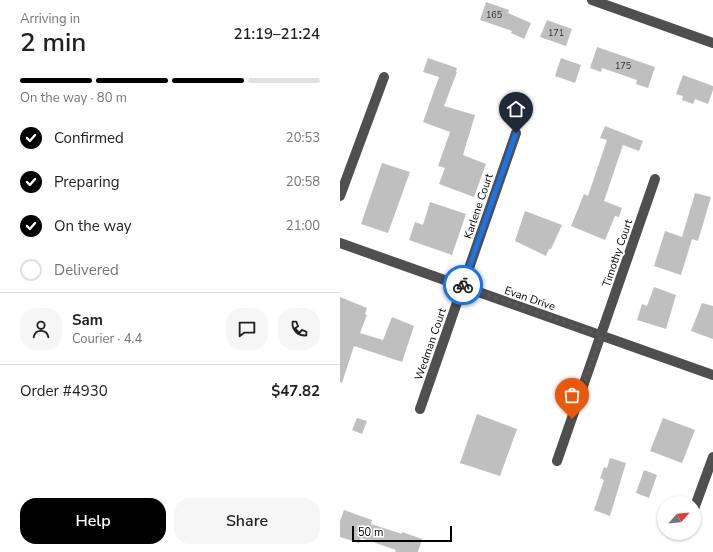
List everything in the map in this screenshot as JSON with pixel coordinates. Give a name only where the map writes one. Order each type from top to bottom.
[{"type":"street","points":[[592,0],[713,43]]},
{"type":"street","points":[[340,196],[384,77]]},
{"type":"street","name":"Karlene Court","points":[[463,286],[516,133]]},
{"type":"street","name":"Timothy Court","points":[[557,462],[656,179]]},
{"type":"street","name":"Evan Drive","points":[[340,243],[713,375]]},
{"type":"street","name":"Wedman Court","points":[[420,409],[463,286]]},
{"type":"street","points":[[699,496],[713,457]]},
{"type":"building","points":[[486,2],[509,10],[508,13],[531,23],[524,39],[511,33],[512,31],[480,20]]},
{"type":"building","points":[[547,20],[572,29],[566,46],[540,37]]},
{"type":"building","points":[[597,47],[655,67],[648,88],[636,84],[637,80],[602,68],[601,72],[590,68]]},
{"type":"building","points":[[428,58],[457,68],[457,72],[444,106],[475,115],[463,155],[486,164],[474,197],[439,184],[445,168],[438,166],[450,132],[423,122],[439,77],[423,72]]},
{"type":"building","points":[[561,58],[581,65],[575,83],[555,76]]},
{"type":"building","points":[[683,75],[713,86],[708,104],[695,99],[693,104],[682,100],[683,96],[676,94]]},
{"type":"building","points":[[605,126],[643,141],[639,151],[623,145],[604,201],[622,208],[619,217],[615,216],[605,240],[571,226],[584,194],[588,196],[607,140],[600,138]]},
{"type":"building","points":[[382,163],[410,172],[388,233],[361,224]]},
{"type":"building","points":[[695,193],[711,197],[698,241],[692,239],[681,275],[654,266],[665,231],[682,237]]},
{"type":"building","points":[[430,202],[466,214],[452,255],[409,240],[415,222],[423,225]]},
{"type":"building","points":[[525,211],[562,225],[551,249],[549,249],[546,256],[515,241]]},
{"type":"building","points":[[654,287],[676,295],[666,329],[637,320],[642,304],[647,306]]},
{"type":"building","points":[[340,297],[367,308],[365,314],[367,315],[360,333],[383,340],[392,317],[414,326],[402,362],[354,346],[342,383],[340,382]]},
{"type":"building","points":[[702,303],[713,306],[713,339],[691,331]]},
{"type":"building","points":[[477,414],[517,429],[500,476],[460,463]]},
{"type":"building","points":[[357,418],[367,421],[362,434],[352,430]]},
{"type":"building","points":[[663,418],[695,430],[682,463],[650,451]]},
{"type":"building","points":[[610,458],[626,463],[610,516],[594,510],[604,480],[600,478],[604,467],[607,468]]},
{"type":"building","points":[[644,470],[657,475],[649,498],[636,493]]},
{"type":"building","points":[[344,510],[372,520],[371,524],[422,539],[418,552],[395,552],[396,550],[361,538],[359,543],[340,537],[340,521]]},
{"type":"way so far","points":[[463,285],[601,335],[572,419]]},
{"type":"route","points":[[463,285],[516,133]]}]
